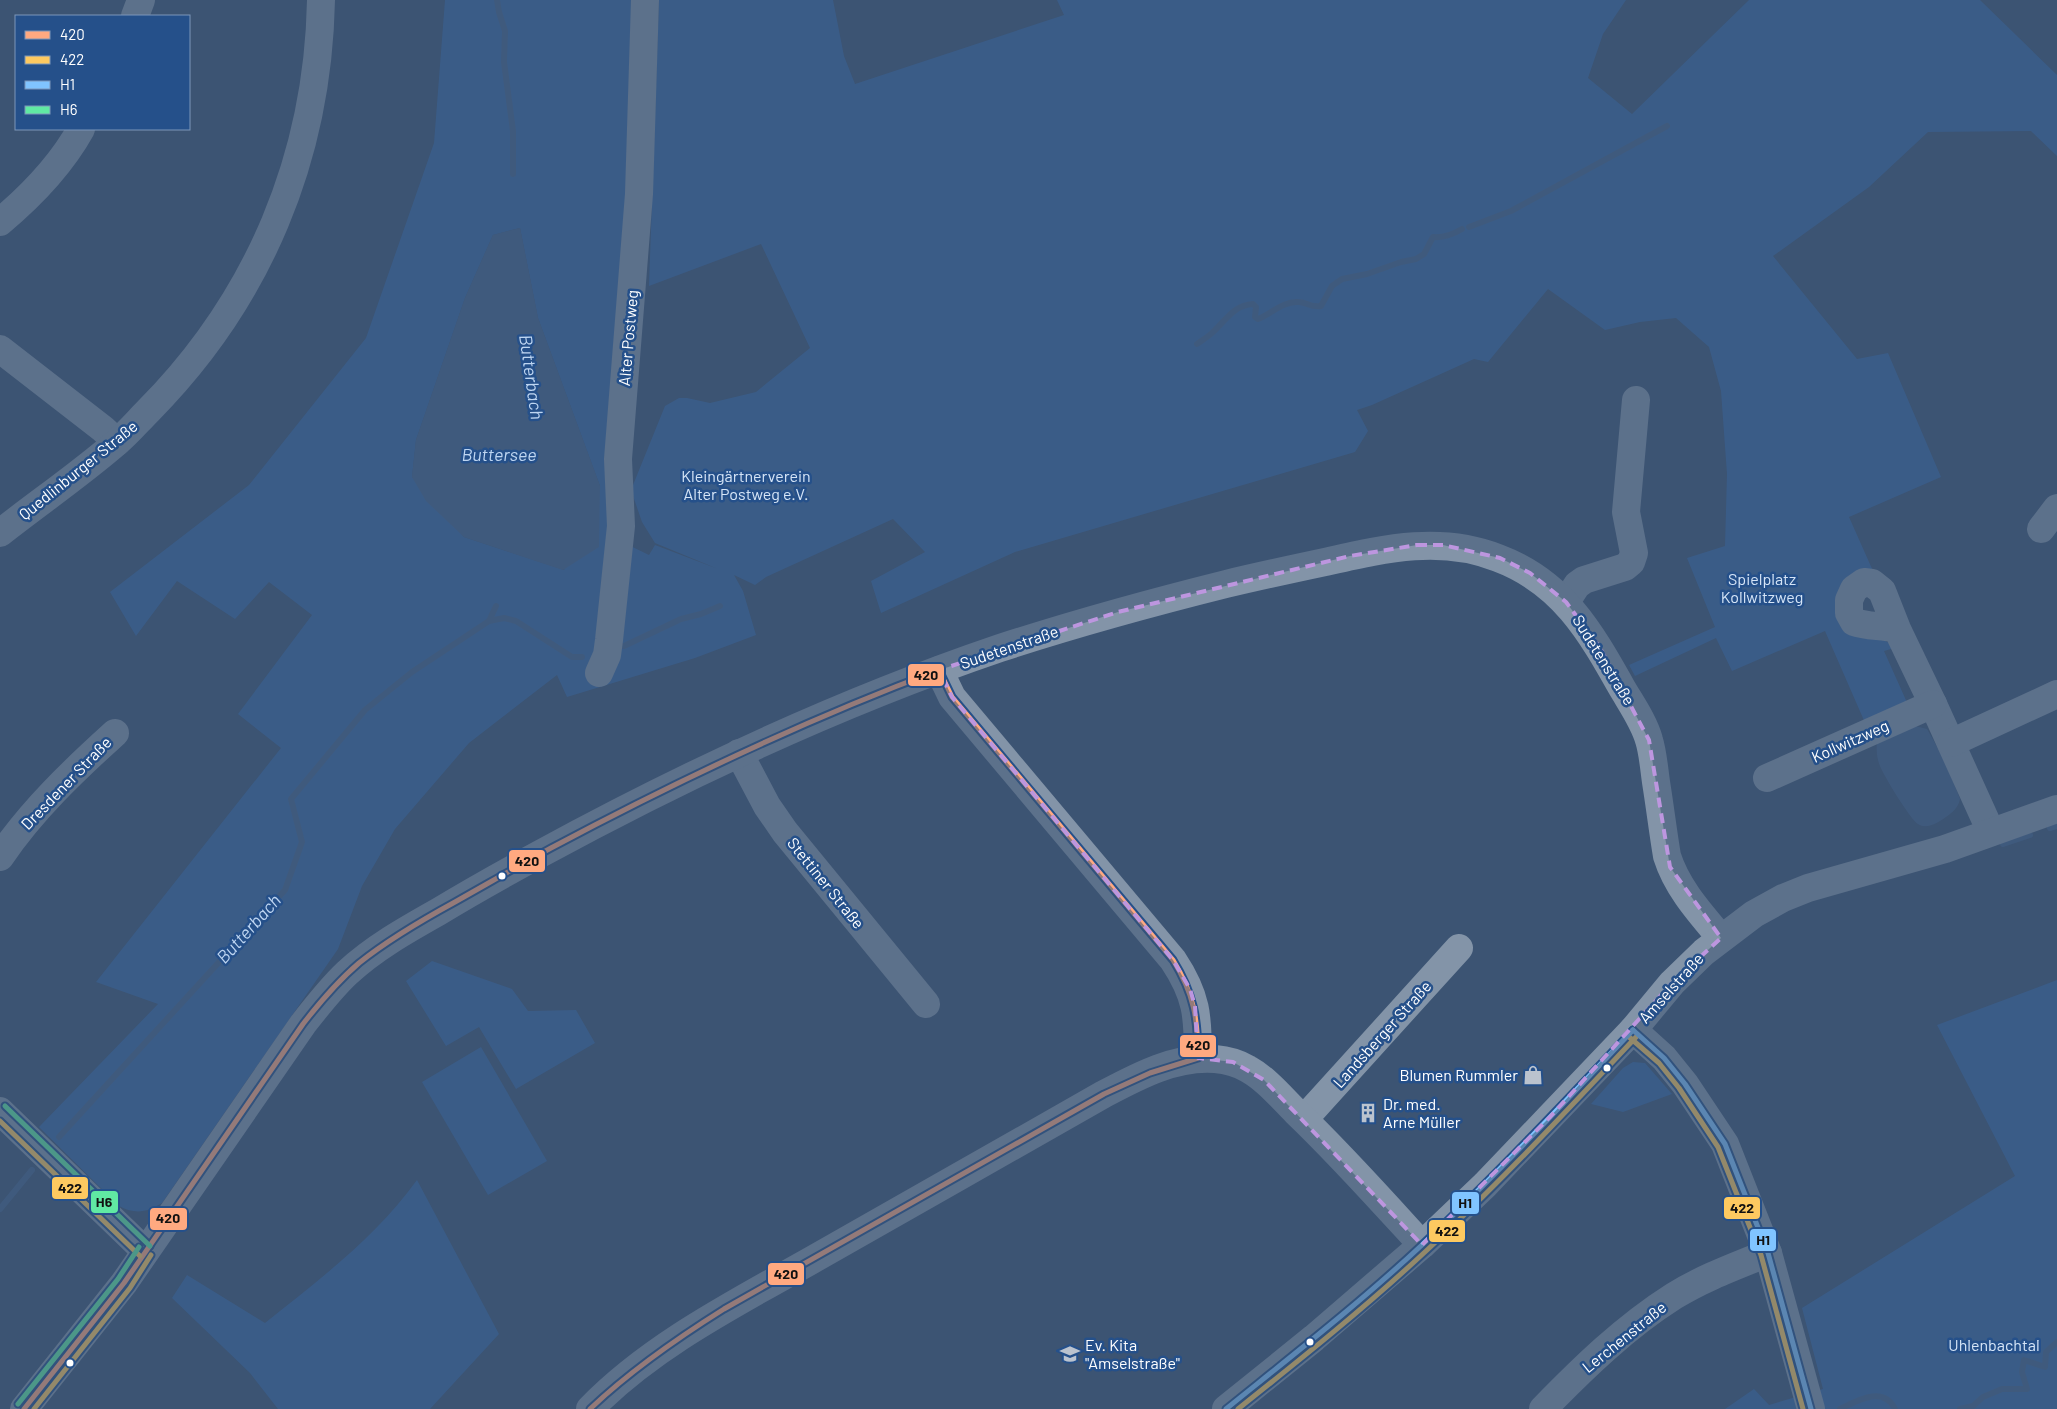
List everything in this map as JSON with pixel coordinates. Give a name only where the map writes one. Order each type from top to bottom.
[{"type":"street","points":[[135,15],[141,0]]},
{"type":"street","name":"Quedlinburger Straße","points":[[0,533],[117,442],[166,393],[209,342],[246,285],[278,218],[297,162],[313,85],[320,38],[321,0]]},
{"type":"street","name":"Alter Postweg","points":[[599,673],[607,655],[621,526],[618,460],[640,194],[645,0]]},
{"type":"street","points":[[0,222],[19,206],[49,174],[73,143],[80,130]]},
{"type":"street","points":[[0,349],[117,442]]},
{"type":"street","name":"Sudetenstraße","points":[[1566,602],[1577,585],[1584,580],[1625,567],[1631,562],[1634,554],[1626,512],[1636,400]]},
{"type":"street","name":"Sudetenstraße","points":[[146,1251],[303,1024],[324,997],[374,951],[406,930],[522,864],[610,817],[739,753],[833,712],[940,670],[1068,627],[1170,598],[1350,556],[1417,545],[1443,545],[1466,548],[1500,558],[1530,573],[1566,602],[1600,648],[1644,726],[1652,757],[1670,867],[1695,907],[1721,938]]},
{"type":"street","points":[[1897,630],[1992,832]]},
{"type":"street","points":[[940,670],[944,683],[952,697],[1174,960],[1190,989],[1195,1006],[1198,1028],[1198,1058]]},
{"type":"street","points":[[1951,743],[2057,694]]},
{"type":"street","name":"Kollwitzweg","points":[[1767,778],[1933,704]]},
{"type":"street","name":"Dresdener Straße","points":[[0,857],[39,806],[72,772],[115,733]]},
{"type":"street","name":"Stettiner Straße","points":[[739,753],[767,806],[785,832],[926,1004]]},
{"type":"street","name":"Amselstraße","points":[[1226,1409],[1314,1338],[1422,1245],[1485,1185],[1633,1030],[1672,983],[1704,952],[1754,914],[1800,891],[1945,849],[2057,809]]},
{"type":"street","name":"Landsberger Straße","points":[[1304,1119],[1459,948]]},
{"type":"street","points":[[1633,1030],[1664,1058],[1685,1084],[1725,1144],[1768,1253],[1811,1409]]},
{"type":"street","points":[[590,1409],[636,1367],[665,1347],[786,1275],[1140,1075],[1173,1063],[1198,1058],[1233,1062],[1264,1080],[1304,1119],[1422,1245]]},
{"type":"street","points":[[0,1111],[146,1251],[124,1283],[24,1409]]},
{"type":"street","name":"Lerchenstraße","points":[[1543,1409],[1609,1344],[1641,1318],[1675,1295],[1714,1275],[1768,1253]]},
{"type":"highlighted area","points":[[1417,545],[1443,545],[1500,558],[1530,573],[1566,602],[1600,648],[1649,740],[1670,867],[1721,938],[1672,983],[1550,1117],[1422,1245],[1264,1080],[1233,1062],[1198,1058],[1195,1006],[1190,989],[1173,960],[952,697],[939,670],[1118,612],[1350,556]]},
{"type":"green space","points":[[445,0],[635,0],[610,536],[649,555],[655,545],[718,569],[655,543],[642,522],[631,490],[665,406],[679,398],[710,403],[756,392],[810,348],[761,244],[649,286],[659,0],[833,0],[844,56],[855,84],[1064,15],[1057,0],[1626,0],[1603,34],[1588,78],[1632,114],[1749,0],[1980,0],[2057,75],[2057,156],[2031,131],[1928,132],[1869,187],[1773,256],[1857,359],[1888,353],[1941,477],[1849,517],[1873,571],[1851,634],[1863,638],[1881,639],[1898,647],[1884,651],[1909,707],[1866,725],[1825,631],[1732,671],[1716,638],[1635,676],[1629,665],[1715,627],[1687,558],[1725,546],[1727,474],[1721,391],[1709,347],[1676,318],[1640,322],[1605,330],[1548,289],[1488,362],[1474,359],[1357,410],[1368,431],[1355,452],[1015,552],[881,613],[871,581],[925,552],[893,519],[766,577],[755,585],[734,575],[743,591],[756,635],[695,658],[567,697],[557,675],[469,743],[395,829],[362,886],[338,949],[162,1203],[151,1209],[131,1211],[119,1206],[39,1127],[158,1004],[96,982],[281,748],[238,714],[312,615],[269,582],[235,619],[177,581],[136,636],[110,592],[249,485],[366,338],[434,143]],"holes":[[[520,228],[538,318],[600,486],[564,570],[464,537],[412,477],[416,440],[465,298],[493,235]]]},
{"type":"green space","points":[[432,961],[512,989],[528,1011],[576,1010],[595,1043],[516,1089],[479,1027],[446,1046],[406,981]]},
{"type":"green space","name":"Uhlenbachtal","points":[[2057,980],[2057,1409],[1725,1409],[1754,1389],[1769,1405],[1823,1389],[1802,1308],[2015,1176],[1937,1025]]},
{"type":"green space","points":[[481,1047],[547,1161],[488,1195],[422,1082]]},
{"type":"green space","points":[[1633,1062],[1645,1063],[1672,1094],[1623,1112],[1591,1104],[1623,1068]]},
{"type":"green space","points":[[417,1180],[499,1334],[430,1409],[278,1409],[250,1373],[172,1298],[187,1275],[265,1323],[365,1239],[401,1201]]},
{"type":"water","name":"Buttersee","points":[[520,228],[538,318],[600,486],[599,547],[563,570],[464,537],[426,501],[412,477],[416,440],[465,298],[493,235]]},
{"type":"water","points":[[1915,726],[1927,729],[1945,761],[1960,799],[1957,807],[1951,813],[1929,826],[1918,824],[1909,814],[1882,771],[1877,754],[1877,743]]},
{"type":"waterway","name":"Butterbach","points":[[497,0],[505,31],[504,62],[513,131],[513,174]]},
{"type":"waterway","points":[[1469,227],[1511,211],[1667,126]]},
{"type":"waterway","points":[[1197,344],[1211,334],[1235,310],[1241,307],[1253,304],[1256,307],[1255,317],[1258,319],[1293,302],[1321,306],[1332,286],[1342,279],[1367,274],[1401,262],[1416,259],[1424,254],[1433,237],[1448,236],[1462,229]]},
{"type":"waterway","name":"Butterbach","points":[[59,1137],[285,890],[302,842],[291,799],[365,710],[412,672],[489,621],[496,606]]},
{"type":"waterway","points":[[624,646],[681,619],[701,614],[720,606]]},
{"type":"waterway","points":[[489,621],[504,618],[516,621],[572,657],[582,657]]},
{"type":"waterway","points":[[2050,828],[2057,826]]},
{"type":"waterway","points":[[2003,844],[2030,835]]},
{"type":"waterway","name":"Butterbach","points":[[0,1209],[32,1170]]},
{"type":"waterway","points":[[1960,1409],[1973,1406],[1983,1397],[2002,1389],[2027,1389],[2022,1372],[2024,1360],[2045,1367],[2046,1352],[2057,1342]]},
{"type":"waterway","points":[[1840,1409],[1862,1399],[1877,1396],[1890,1402],[1895,1409]]},
{"type":"transit line","name":"420","points":[[24,1409],[124,1283],[303,1024],[329,992],[370,954],[430,916],[551,848],[694,775],[840,709],[939,670],[952,697],[1173,960],[1186,984],[1193,1007],[1196,1019],[1198,1058],[1150,1073],[1104,1094],[724,1309],[654,1356],[621,1381],[590,1409]]},
{"type":"transit line","name":"H1","points":[[1633,1030],[1664,1058],[1685,1084],[1725,1144],[1768,1253],[1811,1409]]},
{"type":"transit line","name":"H1","points":[[1226,1409],[1351,1307],[1423,1244],[1504,1165],[1633,1030]]},
{"type":"transit line","name":"422","points":[[1238,1409],[1357,1312],[1454,1225],[1638,1035]]},
{"type":"transit line","name":"422","points":[[1628,1036],[1659,1063],[1679,1088],[1718,1147],[1761,1255],[1803,1409]]},
{"type":"transit line","name":"H6","points":[[5,1106],[150,1246]]},
{"type":"transit line","name":"422","points":[[0,1121],[140,1256]]},
{"type":"transit line","name":"H6","points":[[18,1404],[118,1279],[139,1247]]},
{"type":"transit line","name":"422","points":[[34,1409],[130,1288],[151,1255]]},
{"type":"place","name":"Blumen Rummler","points":[[1533,1075]]},
{"type":"place","name":"Dr. med. Arne Müller","points":[[1368,1113]]},
{"type":"place","name":"Ev. Kita \"Amselstraße\"","points":[[1070,1354]]},
{"type":"park label","name":"Kleingärtnerverein Alter Postweg e.V.","points":[[746,485]]},
{"type":"park label","name":"Spielplatz Kollwitzweg","points":[[1762,588]]}]
